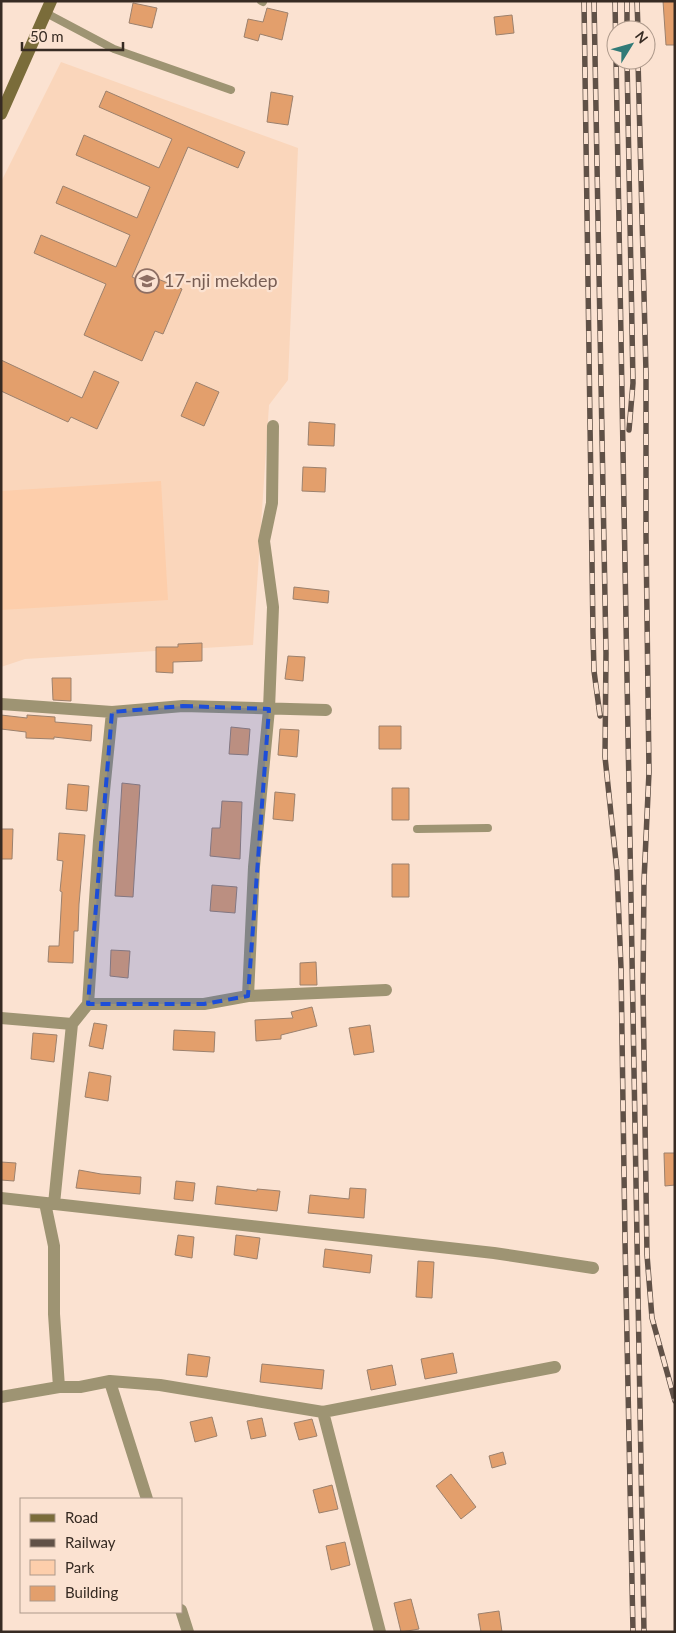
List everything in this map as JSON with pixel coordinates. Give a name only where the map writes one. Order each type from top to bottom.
[{"type":"street","points":[[1,114],[48,7]]},
{"type":"street","points":[[248,996],[254,867],[268,709],[273,607],[264,541],[272,503],[273,426]]},
{"type":"street","points":[[1,704],[112,712],[183,706],[326,710]]},
{"type":"street","points":[[58,1387],[54,1314],[54,1246],[49,1203],[72,1024],[88,1004],[99,841],[112,712]]},
{"type":"street","points":[[88,1004],[204,1004],[248,996],[386,990]]},
{"type":"street","points":[[1,1018],[72,1024]]},
{"type":"street","points":[[1,1198],[494,1253],[594,1268]]},
{"type":"street","points":[[1,1398],[58,1387],[80,1387],[110,1382],[160,1385],[323,1412],[555,1366]]},
{"type":"street","points":[[110,1382],[146,1498]]},
{"type":"street","points":[[323,1412],[380,1632]]},
{"type":"street","points":[[182,1613],[188,1632]]},
{"type":"lane","points":[[48,7],[114,49],[231,90]]},
{"type":"lane","points":[[417,829],[488,828]]},
{"type":"highlighted area","points":[[183,706],[269,709],[248,996],[204,1004],[88,1004],[112,712]]},
{"type":"shaded area","name":"17-nji mekdep","points":[[61,62],[298,148],[288,380],[269,405],[253,645],[25,659],[1,667],[1,182]]},
{"type":"green space","points":[[161,481],[168,600],[1,610],[1,491]]},
{"type":"building","points":[[663,1],[675,1],[675,45],[666,45]]},
{"type":"building","points":[[133,3],[157,8],[152,28],[129,23]]},
{"type":"building","points":[[267,8],[288,13],[282,40],[260,34],[258,41],[244,37],[248,19],[263,22]]},
{"type":"building","points":[[512,15],[514,33],[496,35],[494,17]]},
{"type":"building","points":[[106,91],[245,152],[238,168],[188,147],[132,277],[155,287],[158,279],[182,289],[163,334],[155,331],[142,361],[84,335],[106,284],[34,253],[41,235],[116,267],[130,235],[56,203],[63,186],[137,218],[150,187],[76,155],[84,135],[159,168],[172,139],[99,107]]},
{"type":"building","points":[[271,92],[293,96],[288,125],[267,122]]},
{"type":"building","points":[[1,360],[82,398],[94,371],[119,382],[97,429],[71,417],[68,422],[1,391]]},
{"type":"building","points":[[196,382],[219,392],[204,426],[181,416]]},
{"type":"building","points":[[309,422],[335,424],[334,446],[308,445]]},
{"type":"building","points":[[303,467],[326,468],[325,492],[302,491]]},
{"type":"building","points":[[294,587],[329,591],[328,603],[293,599]]},
{"type":"building","points":[[202,643],[202,661],[173,662],[173,673],[156,672],[156,647],[178,647],[178,644]]},
{"type":"building","points":[[288,656],[305,657],[303,681],[285,679]]},
{"type":"building","points":[[52,678],[71,678],[71,701],[53,700]]},
{"type":"building","points":[[1,715],[27,718],[27,715],[55,717],[55,722],[92,725],[91,741],[54,737],[54,739],[26,738],[26,732],[1,729]]},
{"type":"building","points":[[379,726],[401,726],[401,749],[379,749]]},
{"type":"building","points":[[231,727],[250,729],[248,755],[229,754]]},
{"type":"building","points":[[280,729],[299,730],[297,757],[278,755]]},
{"type":"building","points":[[122,783],[140,785],[133,897],[115,896]]},
{"type":"building","points":[[68,784],[89,786],[87,811],[66,809]]},
{"type":"building","points":[[392,788],[409,788],[409,820],[392,820]]},
{"type":"building","points":[[275,792],[295,794],[293,821],[273,819]]},
{"type":"building","points":[[222,801],[242,802],[240,859],[210,856],[212,828],[220,828]]},
{"type":"building","points":[[1,829],[13,829],[12,859],[1,859]]},
{"type":"building","points":[[59,833],[85,835],[78,931],[74,931],[73,963],[48,962],[49,946],[59,946],[62,892],[60,891],[63,861],[57,860]]},
{"type":"building","points":[[392,864],[409,864],[409,897],[392,897]]},
{"type":"building","points":[[212,885],[237,887],[235,913],[210,911]]},
{"type":"building","points":[[111,950],[130,951],[128,978],[110,976]]},
{"type":"building","points":[[316,962],[317,985],[300,985],[300,963]]},
{"type":"building","points":[[312,1007],[317,1026],[281,1035],[281,1039],[256,1041],[255,1020],[293,1018],[291,1012]]},
{"type":"building","points":[[94,1023],[107,1025],[103,1049],[89,1046]]},
{"type":"building","points":[[370,1025],[374,1052],[354,1055],[349,1028]]},
{"type":"building","points":[[174,1030],[215,1032],[214,1052],[173,1050]]},
{"type":"building","points":[[33,1033],[57,1035],[54,1062],[31,1059]]},
{"type":"building","points":[[89,1072],[111,1076],[108,1101],[85,1097]]},
{"type":"building","points":[[664,1153],[675,1153],[675,1185],[665,1186]]},
{"type":"building","points":[[1,1162],[16,1163],[14,1181],[1,1180]]},
{"type":"building","points":[[79,1170],[101,1174],[141,1177],[140,1194],[76,1188]]},
{"type":"building","points":[[176,1181],[195,1183],[193,1201],[174,1199]]},
{"type":"building","points":[[217,1186],[257,1191],[257,1189],[280,1191],[277,1211],[215,1204]]},
{"type":"building","points":[[350,1188],[366,1189],[364,1218],[308,1213],[310,1195],[349,1199]]},
{"type":"building","points":[[178,1235],[194,1237],[192,1258],[175,1255]]},
{"type":"building","points":[[236,1235],[260,1238],[257,1259],[234,1255]]},
{"type":"building","points":[[325,1249],[372,1255],[370,1273],[323,1267]]},
{"type":"building","points":[[418,1261],[434,1262],[432,1298],[416,1297]]},
{"type":"building","points":[[453,1353],[457,1373],[425,1379],[421,1359]]},
{"type":"building","points":[[188,1354],[210,1357],[207,1377],[186,1375]]},
{"type":"building","points":[[262,1364],[324,1370],[322,1389],[260,1382]]},
{"type":"building","points":[[392,1365],[396,1385],[371,1390],[367,1370]]},
{"type":"building","points":[[212,1417],[217,1436],[195,1442],[190,1422]]},
{"type":"building","points":[[262,1418],[266,1436],[251,1439],[247,1421]]},
{"type":"building","points":[[312,1419],[317,1436],[299,1440],[294,1423]]},
{"type":"building","points":[[503,1452],[506,1464],[492,1468],[489,1456]]},
{"type":"building","points":[[451,1474],[476,1507],[461,1519],[436,1486]]},
{"type":"building","points":[[332,1485],[338,1509],[319,1513],[313,1490]]},
{"type":"building","points":[[345,1542],[350,1565],[331,1570],[326,1546]]},
{"type":"building","points":[[411,1599],[419,1629],[401,1632],[394,1603]]},
{"type":"building","points":[[499,1611],[502,1632],[481,1632],[478,1614]]},
{"type":"railway","points":[[584,1],[593,633],[594,671],[600,716]]},
{"type":"railway","points":[[594,1],[606,653],[605,757],[617,871],[621,968],[633,1632]]},
{"type":"railway","points":[[615,1],[644,1632]]},
{"type":"railway","points":[[627,1],[627,20]]},
{"type":"railway","points":[[637,1],[638,20]]},
{"type":"railway","points":[[627,70],[633,383],[629,430]]},
{"type":"railway","points":[[638,70],[646,373],[649,772],[644,881],[643,988],[647,1255],[652,1318],[675,1401]]},
{"type":"place","name":"17-nji mekdep","points":[[147,281]]}]
